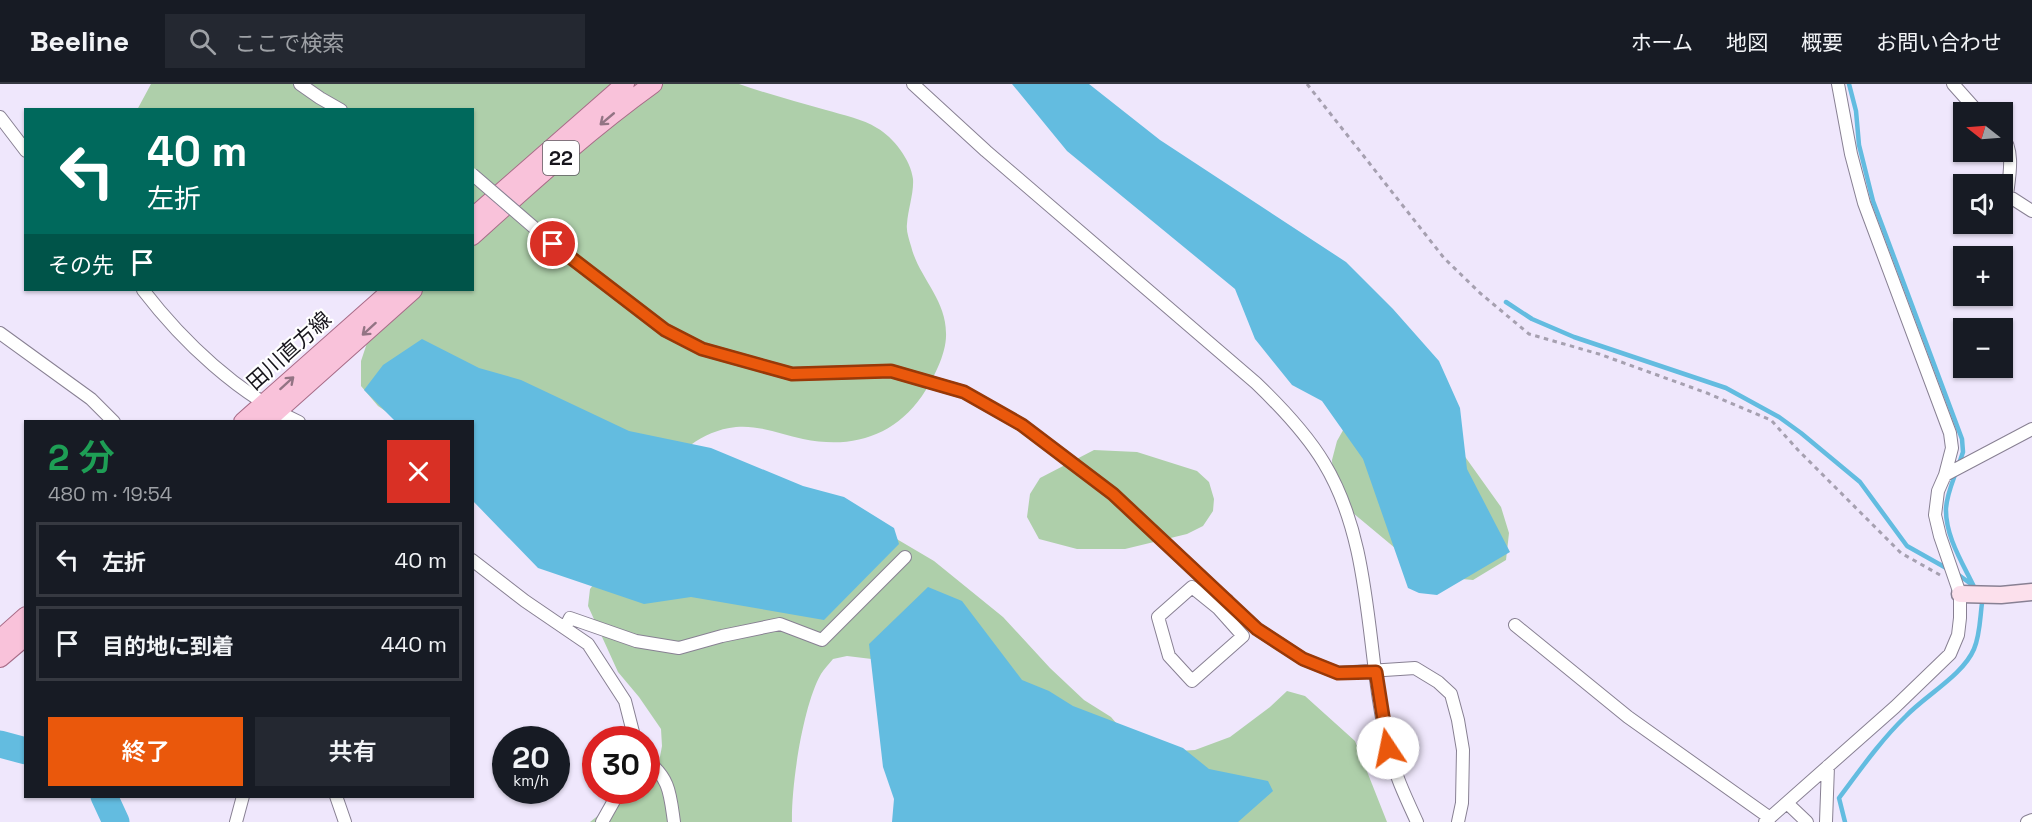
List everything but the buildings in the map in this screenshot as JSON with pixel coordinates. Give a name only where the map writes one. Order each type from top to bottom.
[{"type":"main road","name":"22","points":[[474,216],[625,84]]},
{"type":"main road","name":"22","points":[[474,234],[540,175],[653,84]]},
{"type":"main road","name":"田川直方線","points":[[269,412],[391,291]]},
{"type":"main road","name":"田川直方線","points":[[248,420],[269,412],[412,291]]},
{"type":"main road","points":[[0,639],[24,618]]},
{"type":"main road","points":[[0,658],[24,638]]},
{"type":"street","points":[[300,84],[338,108]]},
{"type":"street","points":[[913,84],[986,151],[1256,383],[1281,407],[1324,463],[1345,508],[1363,573],[1388,748],[1397,780],[1417,822]]},
{"type":"street","points":[[1515,625],[1628,717],[1767,820],[1895,707],[1950,654],[1958,635],[1961,591],[1940,536],[1935,515],[1938,491],[1952,448],[1950,433],[1864,203],[1851,154],[1838,84]]},
{"type":"street","points":[[1960,86],[1971,102]]},
{"type":"street","points":[[0,117],[24,148]]},
{"type":"street","points":[[2009,162],[2007,195],[2032,211]]},
{"type":"street","points":[[474,176],[553,244],[665,330],[702,349],[792,374],[891,371],[964,392],[1022,425],[1113,494],[1222,604],[1243,636],[1192,681],[1169,656],[1158,617],[1192,587],[1222,604],[1303,659],[1338,673],[1415,668],[1438,682],[1451,694],[1463,750],[1462,803],[1458,822]]},
{"type":"street","points":[[144,291],[174,327],[238,386],[269,412],[293,420]]},
{"type":"street","points":[[0,333],[91,399],[112,420]]},
{"type":"street","points":[[1945,475],[2032,429]]},
{"type":"street","points":[[565,628],[570,618],[636,642],[679,648],[780,624],[822,640],[905,557]]},
{"type":"street","points":[[474,562],[525,601],[588,644],[625,701],[631,726]]},
{"type":"street","points":[[1961,591],[1988,595],[2032,592]]},
{"type":"street","points":[[1826,822],[1828,766]]},
{"type":"street","points":[[660,770],[669,787],[675,822]]},
{"type":"street","points":[[236,822],[242,798]]},
{"type":"street","points":[[337,798],[345,822]]},
{"type":"street","points":[[1787,803],[1807,822]]},
{"type":"street","points":[[602,822],[612,804]]},
{"type":"street","points":[[2027,822],[2032,820]]},
{"type":"path","points":[[1307,84],[1444,258],[1480,293],[1529,334],[1610,358],[1707,393],[1772,420],[1798,450],[1901,553],[1961,591]]},
{"type":"green space","points":[[151,84],[739,84],[859,120],[877,128],[889,137],[905,157],[912,172],[913,184],[907,232],[919,267],[942,309],[946,341],[942,358],[926,390],[911,410],[898,421],[870,437],[854,441],[821,442],[753,427],[723,429],[691,445],[653,477],[474,423],[474,420],[399,420],[378,406],[361,386],[361,361],[370,334],[392,291],[474,291],[474,108],[138,108]]},
{"type":"green space","points":[[1355,409],[1428,419],[1466,458],[1501,507],[1509,533],[1506,560],[1473,580],[1462,579],[1401,553],[1353,513],[1333,479],[1332,460],[1337,441]]},
{"type":"green space","points":[[1094,450],[1137,452],[1197,471],[1209,482],[1214,499],[1213,511],[1203,526],[1187,534],[1125,549],[1077,549],[1039,539],[1027,517],[1030,494],[1040,478]]},
{"type":"green space","points":[[895,538],[934,561],[1003,617],[1050,668],[1084,700],[1111,717],[1128,737],[1162,752],[1195,750],[1230,737],[1287,691],[1305,696],[1355,741],[1387,822],[1074,822],[880,660],[847,656],[833,659],[824,670],[809,705],[799,746],[792,822],[590,822],[612,804],[660,804],[662,746],[660,726],[618,672],[588,606],[590,589],[606,568]]},
{"type":"water","points":[[1012,84],[1089,84],[1160,140],[1346,262],[1393,309],[1439,361],[1460,408],[1467,469],[1510,552],[1437,595],[1419,593],[1408,588],[1363,459],[1322,401],[1292,385],[1255,339],[1235,289],[1067,151]]},
{"type":"water","points":[[422,339],[479,368],[521,380],[629,431],[711,448],[803,486],[844,497],[894,528],[899,544],[824,620],[691,597],[644,604],[538,568],[474,502],[474,420],[394,420],[364,390],[383,365]]},
{"type":"water","points":[[928,587],[962,601],[1022,680],[1049,691],[1073,706],[1183,748],[1209,769],[1268,781],[1273,791],[1238,822],[892,822],[894,799],[883,767],[869,644]]},
{"type":"waterway","points":[[1849,84],[1856,111],[1859,145],[1873,201],[1962,439],[1963,452],[1959,464]]},
{"type":"waterway","points":[[1506,302],[1532,319],[1574,337],[1726,388],[1779,417],[1860,482],[1907,546],[1948,569]]},
{"type":"waterway","points":[[1956,472],[1947,498],[1947,519],[1956,551],[1976,591]]},
{"type":"waterway","points":[[1956,573],[1971,584]]},
{"type":"waterway","points":[[1845,822],[1839,798],[1863,766],[1897,725],[1953,676],[1969,658],[1979,632],[1982,603],[1979,598]]},
{"type":"waterway","points":[[0,744],[24,750]]},
{"type":"waterway","points":[[105,798],[116,822]]},
{"type":"route","points":[[553,244],[665,330],[702,349],[792,374],[891,371],[964,392],[1022,425],[1113,494],[1257,629],[1303,659],[1338,673],[1376,672],[1388,748]]}]
